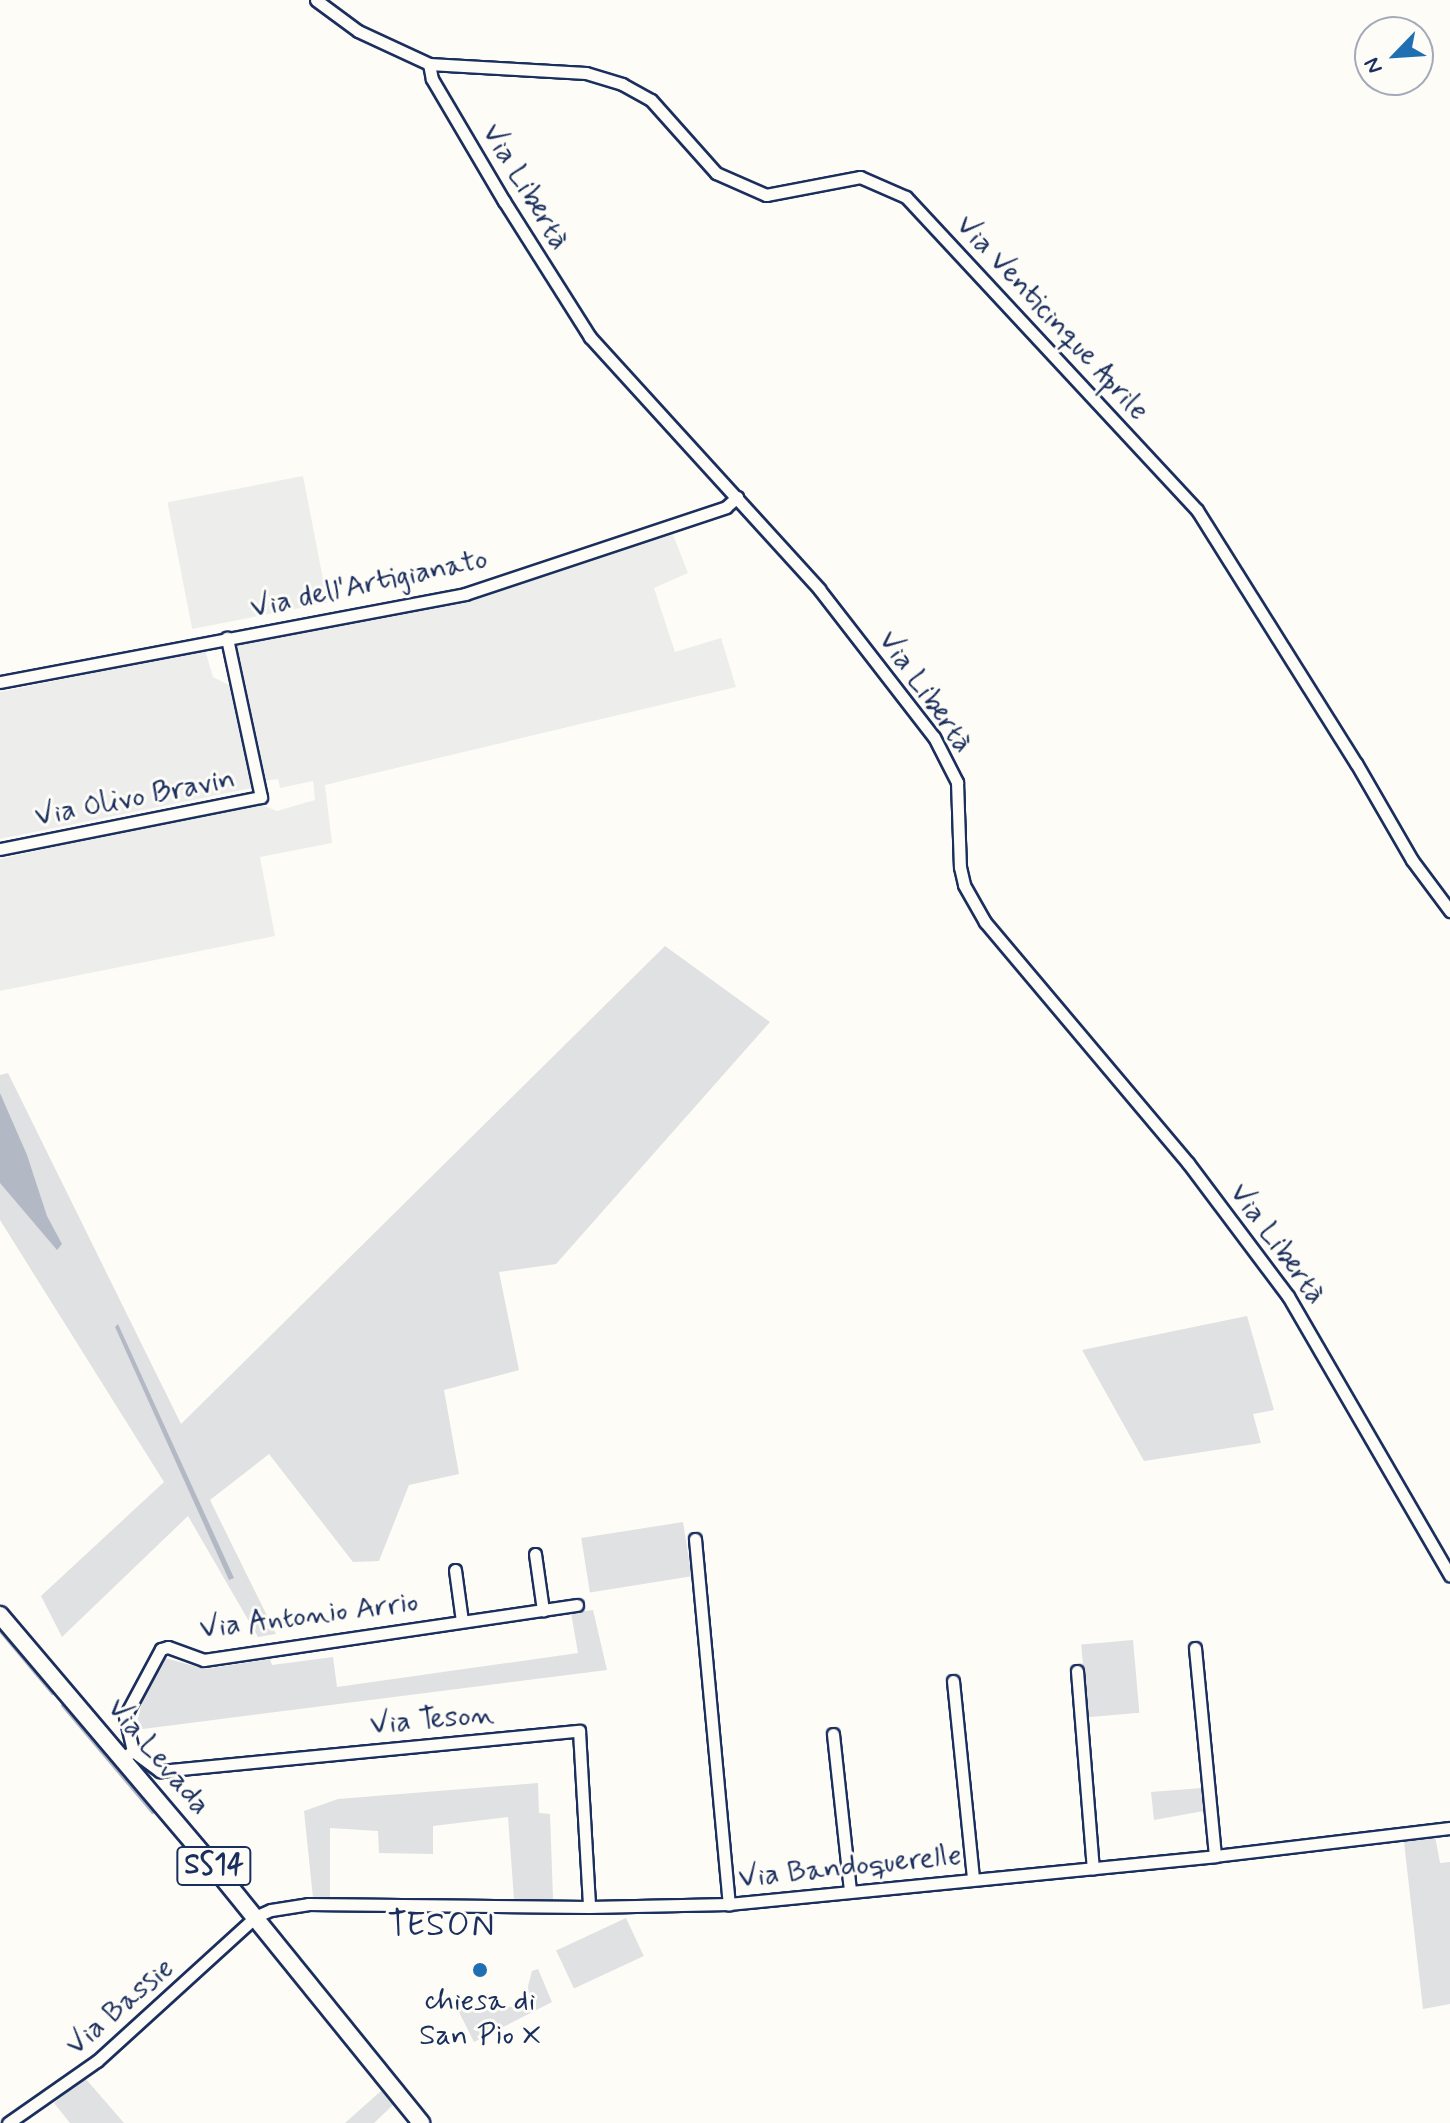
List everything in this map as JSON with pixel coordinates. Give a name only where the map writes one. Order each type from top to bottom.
[{"type":"main road","name":"Via Levada","points":[[0,1615],[128,1755],[421,2123]]},
{"type":"street","points":[[316,0],[358,31],[429,64]]},
{"type":"street","name":"Via Libertà","points":[[429,64],[432,79],[590,337],[819,589],[934,737],[957,782],[960,867],[964,885],[979,912],[1188,1163],[1288,1296],[1450,1576]]},
{"type":"street","name":"Via Venticinque Aprile","points":[[429,64],[586,73],[622,84],[651,100],[716,173],[766,195],[860,177],[906,197],[1197,510],[1356,763],[1412,860],[1450,911]]},
{"type":"street","name":"Via dell'Artigianato","points":[[0,682],[465,594],[726,507],[737,497]]},
{"type":"street","name":"Via Olivo Bravin","points":[[0,849],[261,797],[227,638]]},
{"type":"street","points":[[695,1539],[729,1904]]},
{"type":"street","points":[[535,1554],[543,1610]]},
{"type":"street","points":[[455,1570],[462,1621]]},
{"type":"street","name":"Via Antonio Arrio","points":[[128,1755],[125,1716],[161,1649],[168,1647],[204,1660],[577,1605]]},
{"type":"street","points":[[1195,1648],[1215,1856]]},
{"type":"street","points":[[1077,1671],[1093,1868]]},
{"type":"street","points":[[953,1681],[973,1879]]},
{"type":"street","name":"Via Teson","points":[[128,1755],[160,1771],[579,1731],[589,1907]]},
{"type":"street","points":[[833,1734],[850,1891]]},
{"type":"street","name":"Via Bandoquerelle","points":[[255,1917],[271,1910],[308,1904],[589,1907],[729,1904],[1215,1856],[1450,1828]]},
{"type":"street","name":"Via Bassie","points":[[8,2123],[97,2061],[255,1917]]},
{"type":"shaded area","points":[[303,476],[328,603],[192,629],[168,502]]},
{"type":"shaded area","points":[[672,532],[688,573],[654,588],[675,652],[721,638],[736,687],[325,785],[332,843],[260,857],[275,936],[0,991],[0,859],[255,802],[277,811],[315,800],[313,781],[280,788],[278,779],[264,781],[232,644],[470,600]]},
{"type":"shaded area","points":[[205,650],[213,677],[229,685],[252,788],[0,839],[0,692]]},
{"type":"shaded area","points":[[665,946],[770,1022],[556,1264],[499,1272],[519,1370],[444,1390],[459,1474],[409,1485],[379,1561],[353,1562],[269,1454],[210,1500],[276,1634],[258,1637],[188,1516],[62,1637],[41,1596],[164,1482],[0,1220],[0,1075],[8,1073],[181,1424]]},
{"type":"shaded area","points":[[0,1093],[27,1155],[47,1216],[62,1244],[57,1250],[0,1183]]},
{"type":"shaded area","points":[[1247,1316],[1274,1410],[1253,1414],[1261,1443],[1144,1461],[1082,1350]]},
{"type":"shaded area","points":[[118,1324],[234,1578],[229,1580],[115,1327]]},
{"type":"shaded area","points":[[683,1522],[692,1576],[590,1592],[581,1538]]},
{"type":"shaded area","points":[[593,1610],[607,1670],[135,1730],[143,1699],[165,1658],[205,1669],[270,1659],[272,1665],[333,1657],[337,1687],[578,1653],[571,1613]]},
{"type":"shaded area","points":[[1133,1640],[1139,1713],[1088,1717],[1081,1645]]},
{"type":"shaded area","points":[[538,1783],[539,1813],[550,1814],[553,1899],[514,1899],[508,1817],[433,1826],[433,1854],[379,1853],[378,1831],[330,1828],[330,1898],[313,1898],[304,1811],[338,1799]]},
{"type":"shaded area","points":[[1202,1788],[1204,1811],[1154,1820],[1151,1792]]},
{"type":"shaded area","points":[[1435,1836],[1440,1863],[1450,1862],[1450,2004],[1423,2009],[1404,1842]]},
{"type":"shaded area","points":[[626,1918],[644,1956],[574,1989],[556,1951]]},
{"type":"shaded area","points":[[538,1969],[552,2002],[474,2042],[455,2004],[529,2008],[528,1986],[532,1971]]},
{"type":"shaded area","points":[[85,2078],[124,2123],[70,2123],[54,2103]]},
{"type":"shaded area","points":[[382,2090],[394,2104],[374,2123],[345,2123]]},
{"type":"waterway","points":[[0,1631],[52,1693]]},
{"type":"waterway","points":[[62,1705],[152,1812]]},
{"type":"place","name":"chiesa di San Pio X","points":[[480,1970]]},
{"type":"district","name":"TESON","points":[[442,1926]]}]
